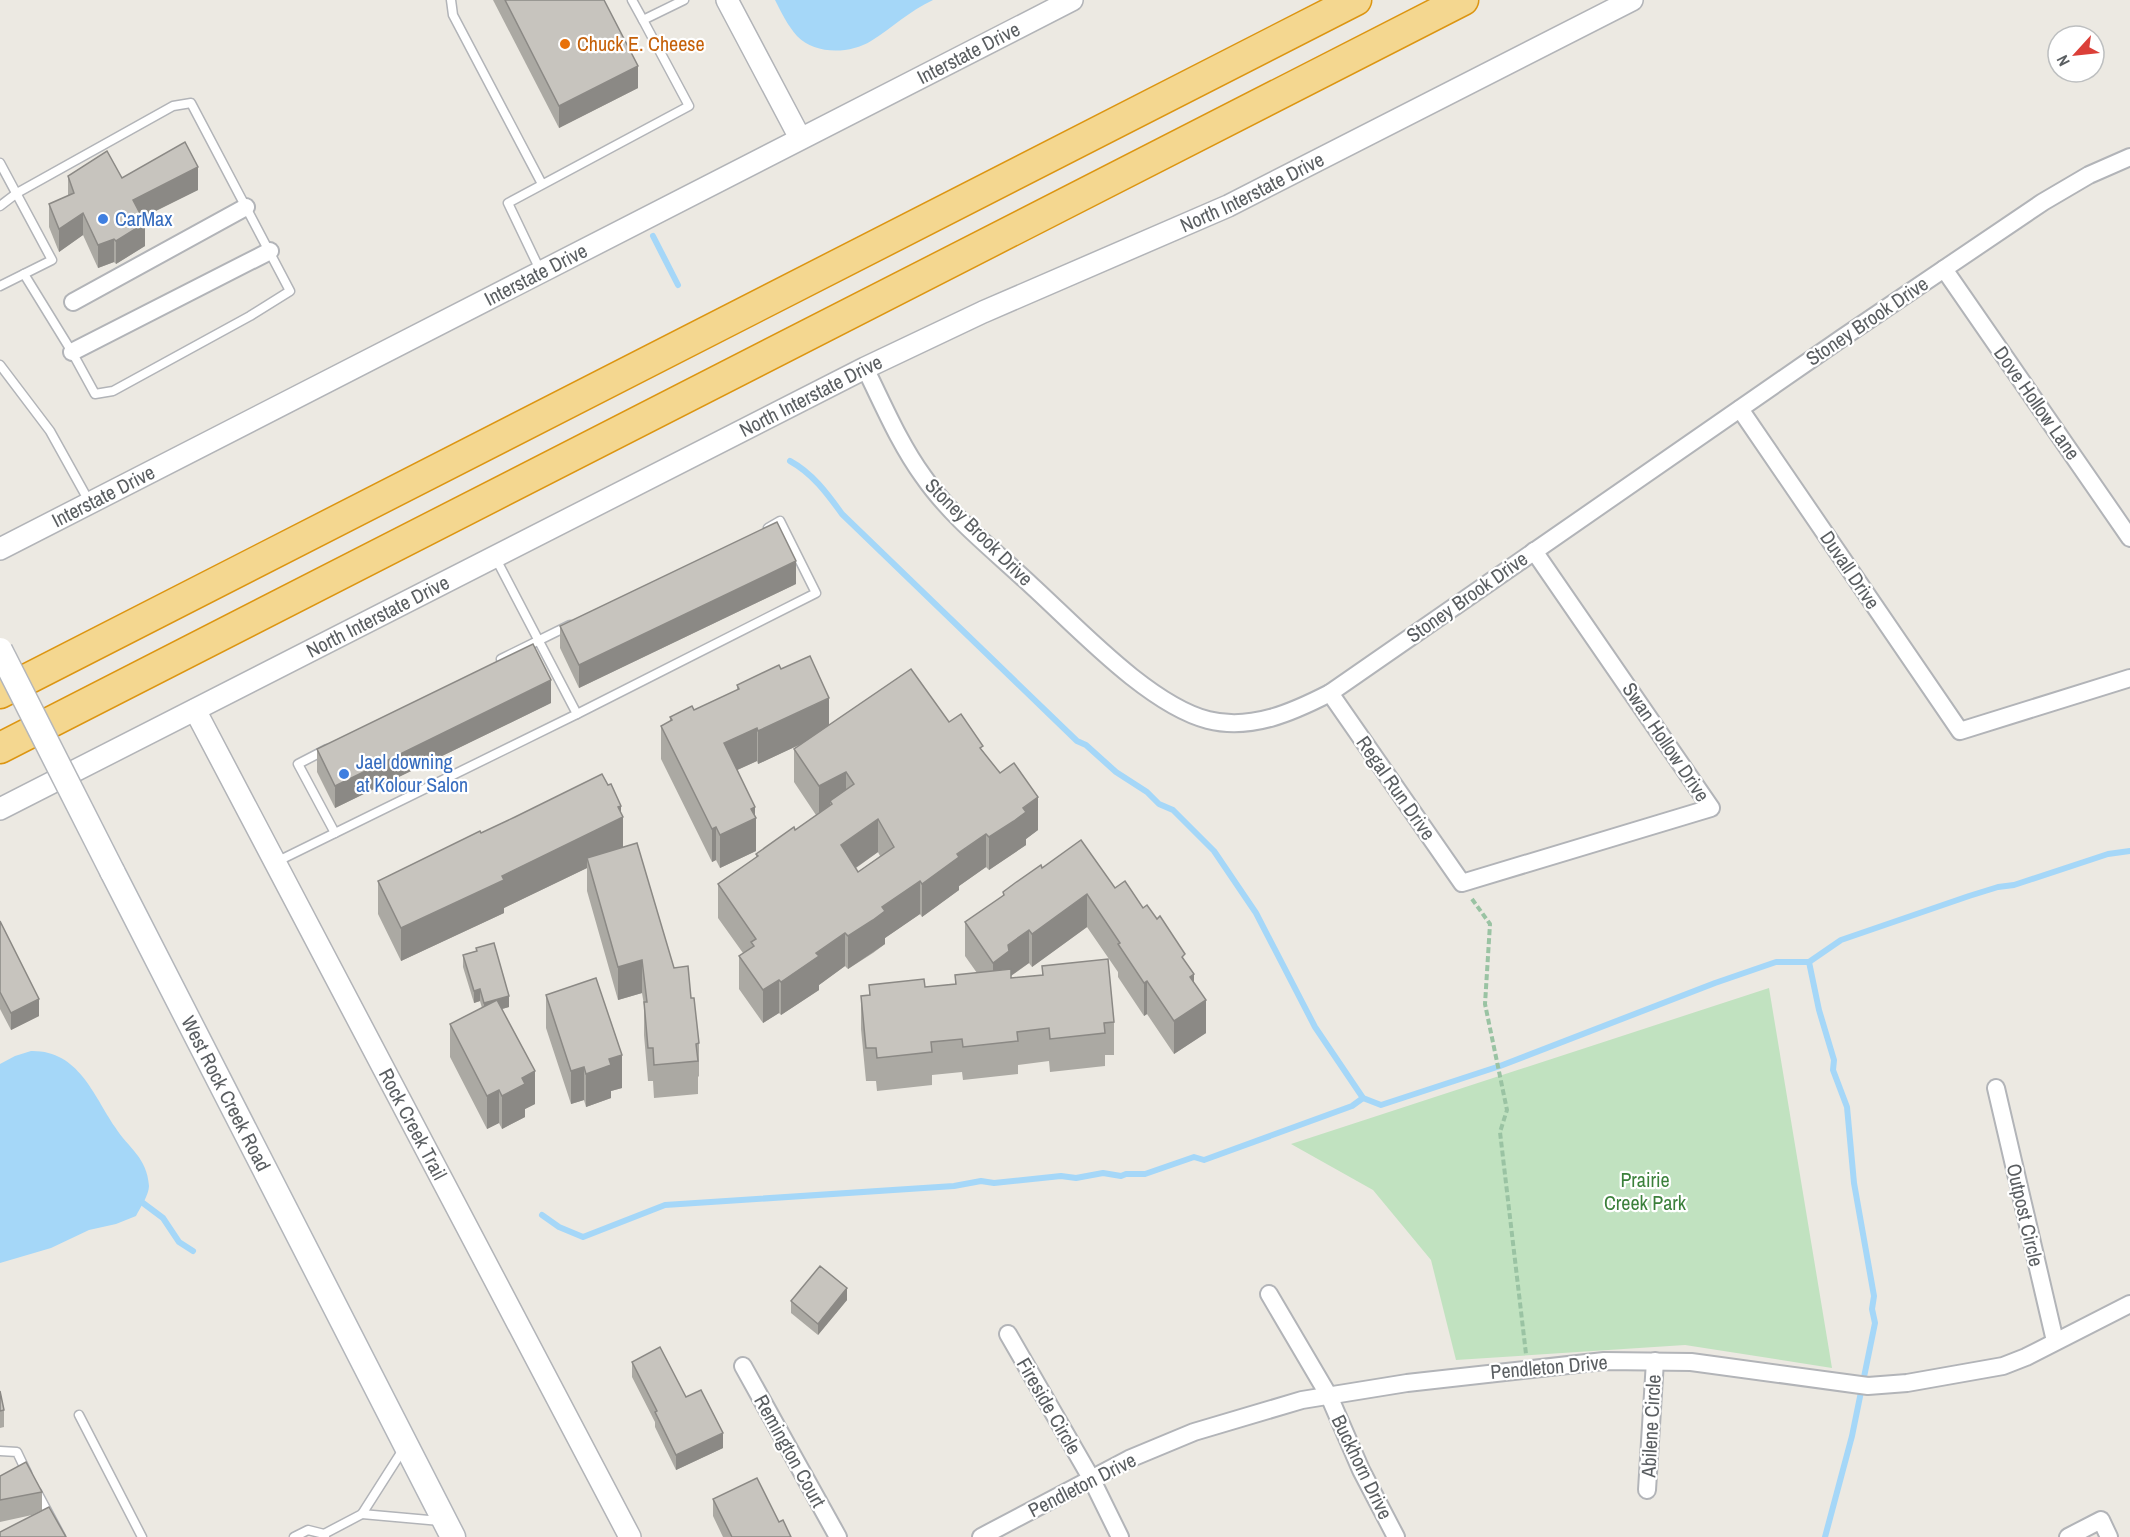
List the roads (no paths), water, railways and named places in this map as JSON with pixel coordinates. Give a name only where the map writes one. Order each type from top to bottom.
[{"type":"highway","points":[[0,693],[1356,0]]},
{"type":"highway","points":[[0,748],[1463,0]]},
{"type":"main road","name":"West Rock Creek Road","points":[[0,650],[449,1529]]},
{"type":"street","points":[[727,0],[800,138]]},
{"type":"street","name":"Interstate Drive","points":[[0,549],[1072,0]]},
{"type":"street","name":"North Interstate Drive","points":[[0,809],[865,368],[983,312],[1228,206],[1632,0]]},
{"type":"street","name":"Stoney Brook Drive","points":[[865,368],[910,456],[938,497],[1105,653],[1148,689],[1194,716],[1211,721],[1239,722],[1286,714],[1330,693],[2043,202],[2089,175],[2130,157]]},
{"type":"street","points":[[73,302],[246,207]]},
{"type":"street","points":[[72,352],[270,251]]},
{"type":"street","name":"Dove Hollow Lane","points":[[1944,269],[2130,538]]},
{"type":"street","name":"Duvall Drive","points":[[1740,409],[1960,731],[2130,678]]},
{"type":"street","name":"Swan Hollow Drive","points":[[1462,883],[1711,808],[1534,551]]},
{"type":"street","name":"Regal Run Drive","points":[[1330,693],[1462,883]]},
{"type":"street","name":"Rock Creek Trail","points":[[195,710],[630,1537]]},
{"type":"street","name":"Outpost Circle","points":[[1996,1088],[2055,1341]]},
{"type":"street","name":"Buckhorn Drive","points":[[1269,1294],[1329,1396],[1361,1470],[1396,1537]]},
{"type":"street","name":"Pendleton Drive","points":[[981,1537],[1129,1459],[1194,1432],[1302,1400],[1407,1383],[1604,1361],[1691,1362],[1868,1386],[1907,1383],[2002,1366],[2026,1357],[2130,1304]]},
{"type":"street","name":"Fireside Circle","points":[[1008,1334],[1090,1478],[1120,1537]]},
{"type":"street","name":"Abilene Circle","points":[[1647,1490],[1655,1361]]},
{"type":"street","name":"Remington Court","points":[[743,1366],[838,1537]]},
{"type":"street","points":[[2068,1537],[2101,1520],[2109,1537]]},
{"type":"lane","points":[[451,0],[453,15],[542,184]]},
{"type":"lane","points":[[542,272],[508,202],[689,106],[632,0]]},
{"type":"lane","points":[[644,20],[684,0]]},
{"type":"lane","points":[[0,206],[17,193],[173,106],[191,103],[290,291],[250,316],[113,391],[95,394],[24,274]]},
{"type":"lane","points":[[0,163],[52,261],[0,286]]},
{"type":"lane","points":[[0,365],[50,430],[90,504]]},
{"type":"lane","points":[[275,862],[577,714],[816,593],[780,521],[759,532]]},
{"type":"lane","points":[[495,557],[577,714]]},
{"type":"lane","points":[[497,662],[581,620]]},
{"type":"lane","points":[[335,833],[298,764],[340,742]]},
{"type":"lane","points":[[79,1415],[142,1537]]},
{"type":"lane","points":[[294,1537],[308,1530],[325,1535],[362,1514],[406,1444]]},
{"type":"lane","points":[[0,1451],[16,1452],[61,1537]]},
{"type":"lane","points":[[362,1514],[449,1529]]},
{"type":"water","points":[[775,0],[933,0],[916,9],[871,41],[853,48],[833,51],[813,47],[797,36]]},
{"type":"water","points":[[31,1051],[61,1058],[82,1076],[120,1135],[141,1160],[148,1176],[149,1190],[136,1216],[116,1224],[89,1230],[51,1248],[0,1263],[0,1064]]},
{"type":"waterway","points":[[653,236],[678,285]]},
{"type":"waterway","points":[[790,461],[812,478],[842,514],[1077,741],[1086,745],[1116,772],[1147,792],[1159,804],[1173,810],[1214,851],[1256,913],[1315,1027],[1363,1098],[1381,1105],[1500,1066],[1715,983],[1776,962],[1809,962],[1841,940],[1969,896],[1998,887],[2014,885],[2108,854],[2130,851]]},
{"type":"waterway","points":[[1809,962],[1819,1010],[1834,1060],[1833,1070],[1847,1107],[1854,1183],[1874,1296],[1872,1309],[1875,1323],[1852,1436],[1825,1537]]},
{"type":"waterway","points":[[542,1215],[559,1227],[583,1237],[665,1205],[954,1186],[981,1181],[994,1183],[1061,1176],[1076,1178],[1103,1173],[1121,1176],[1145,1174],[1194,1157],[1204,1160],[1352,1106],[1363,1098]]},
{"type":"waterway","points":[[143,1203],[163,1218],[179,1242],[193,1251]]},
{"type":"place","name":"Chuck E. Cheese","points":[[565,44]]},
{"type":"place","name":"CarMax","points":[[103,219]]},
{"type":"place","name":"Jael downing at Kolour Salon","points":[[344,774]]},
{"type":"park label","name":"Prairie Creek Park","points":[[1645,1192]]}]
